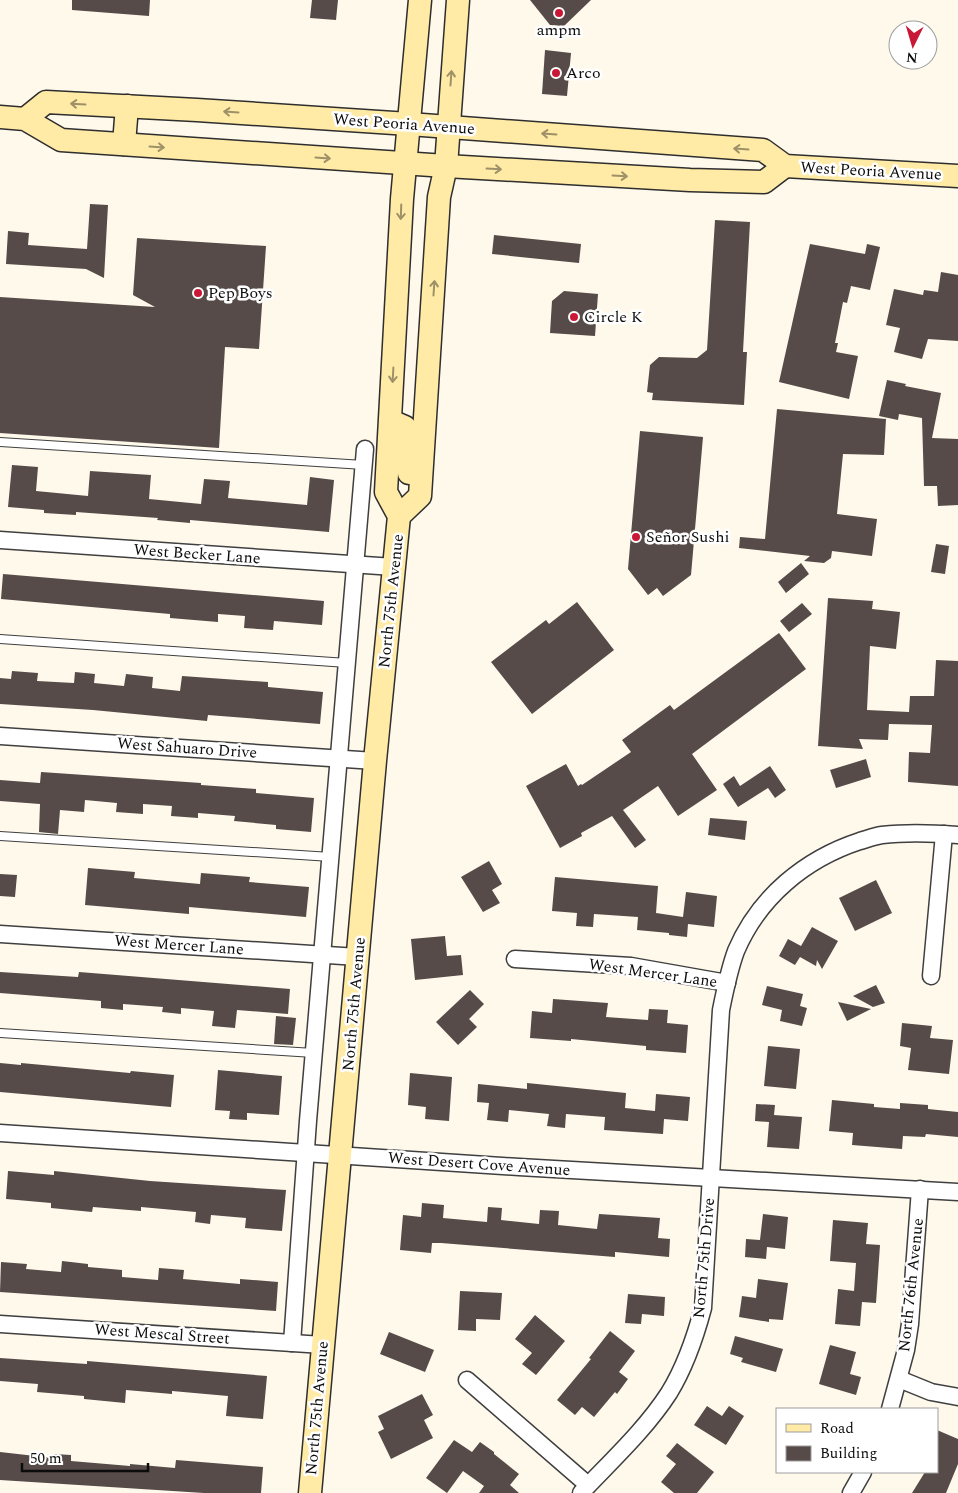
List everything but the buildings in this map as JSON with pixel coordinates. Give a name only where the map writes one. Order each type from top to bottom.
[{"type":"main road","name":"North 75th Avenue","points":[[310,1493],[375,761],[399,516],[386,492],[405,164],[420,0]]},
{"type":"main road","name":"North 75th Avenue","points":[[399,516],[420,496],[439,197],[446,166],[458,0]]},
{"type":"main road","name":"West Peoria Avenue","points":[[25,120],[46,102],[127,106],[448,126],[763,150],[785,166],[958,176]]},
{"type":"main road","points":[[124,144],[127,106]]},
{"type":"main road","name":"West Peoria Avenue","points":[[0,117],[25,120],[61,140],[405,164],[627,177],[764,182],[785,166]]},
{"type":"main road","points":[[391,421],[405,427],[409,475],[421,487]]},
{"type":"street","name":"North 75th Avenue","points":[[292,1343],[322,955],[365,457]]},
{"type":"street","name":"West Becker Lane","points":[[0,540],[394,567]]},
{"type":"street","name":"West Sahuaro Drive","points":[[0,736],[375,761]]},
{"type":"street","name":"West Mercer Lane","points":[[515,959],[631,966],[726,983],[745,932],[757,913],[795,874],[815,860],[847,846],[880,835],[906,833],[951,835]]},
{"type":"street","points":[[931,976],[951,835]]},
{"type":"street","name":"West Mercer Lane","points":[[0,934],[358,957]]},
{"type":"street","name":"North 75th Drive","points":[[584,1489],[646,1424],[663,1400],[684,1365],[694,1340],[703,1308],[721,1010],[726,983]]},
{"type":"street","name":"West Desert Cove Avenue","points":[[0,1133],[958,1192]]},
{"type":"street","name":"North 76th Avenue","points":[[890,1408],[899,1378],[910,1324],[920,1190]]},
{"type":"street","name":"West Mescal Street","points":[[0,1324],[323,1345]]},
{"type":"street","points":[[899,1378],[931,1392],[958,1398]]},
{"type":"street","points":[[468,1380],[584,1489]]},
{"type":"street","points":[[851,1493],[862,1473]]},
{"type":"lane","points":[[0,442],[365,457]]},
{"type":"lane","points":[[0,639],[347,663]]},
{"type":"lane","points":[[0,836],[331,857]]},
{"type":"lane","points":[[0,1033],[314,1053]]},
{"type":"place","name":"ampm","points":[[559,13]]},
{"type":"place","name":"Arco","points":[[556,73]]},
{"type":"place","name":"Pep Boys","points":[[198,293]]},
{"type":"place","name":"Circle K","points":[[574,317]]},
{"type":"place","name":"Señor Sushi","points":[[636,537]]}]
